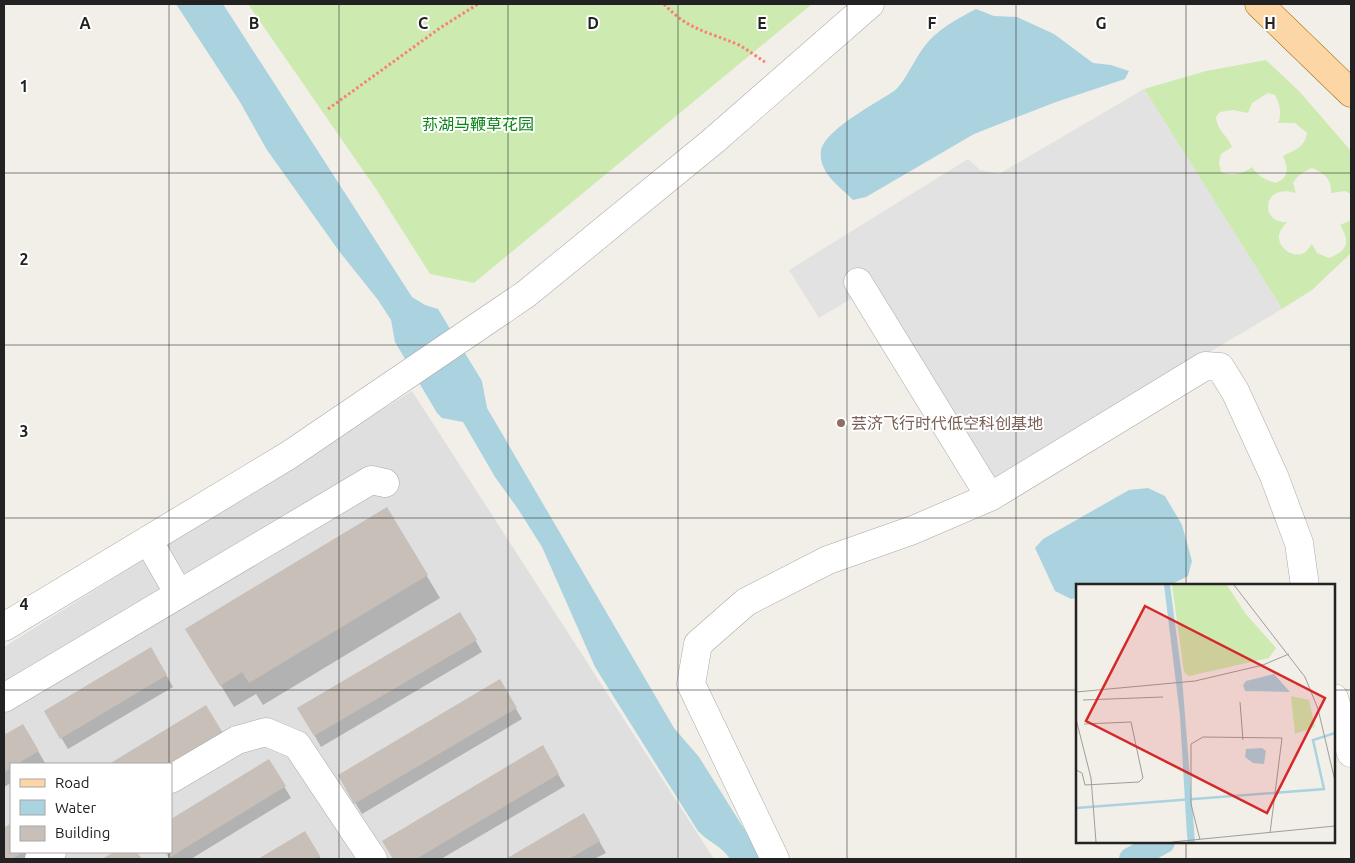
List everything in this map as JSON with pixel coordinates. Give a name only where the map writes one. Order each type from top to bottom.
[{"type":"main road","points":[[1259,4],[1351,94]]},
{"type":"street","points":[[4,627],[289,455],[533,288],[712,142],[870,4]]},
{"type":"street","points":[[858,282],[990,497]]},
{"type":"street","points":[[775,859],[691,684],[698,644],[746,602],[828,560],[913,530],[990,497],[1206,366],[1220,367],[1235,391],[1274,476],[1299,544],[1305,584]]},
{"type":"street","points":[[4,698],[371,480],[385,483]]},
{"type":"street","points":[[148,540],[179,594]]},
{"type":"street","points":[[1335,702],[1351,753]]},
{"type":"street","points":[[172,778],[237,740],[266,732],[297,745],[373,859]]},
{"type":"street","points":[[39,859],[50,853]]},
{"type":"path","points":[[328,109],[440,28],[478,4]]},
{"type":"path","points":[[665,4],[678,19],[698,30],[740,46],[787,76]]},
{"type":"shaded area","points":[[1144,89],[1282,309],[991,482],[872,286],[819,318],[789,270],[968,159],[980,170],[999,174]]},
{"type":"shaded area","points":[[412,391],[714,859],[4,859],[4,647]]},
{"type":"green space","name":"荪湖马鞭草花园","points":[[248,4],[812,4],[474,283],[430,274],[378,192]]},
{"type":"green space","points":[[1266,60],[1300,92],[1351,151],[1351,194],[1345,191],[1331,193],[1329,180],[1312,168],[1301,174],[1293,183],[1296,193],[1285,191],[1276,193],[1268,204],[1272,217],[1278,221],[1287,222],[1279,234],[1279,239],[1282,247],[1292,254],[1304,253],[1312,244],[1317,253],[1329,258],[1335,255],[1343,249],[1346,241],[1340,225],[1351,220],[1351,252],[1349,255],[1312,290],[1282,309],[1144,89],[1206,71]],"holes":[[[1268,93],[1275,95],[1280,109],[1278,123],[1295,123],[1307,133],[1302,145],[1283,156],[1287,168],[1284,178],[1276,183],[1272,182],[1259,175],[1252,167],[1237,174],[1221,172],[1219,163],[1221,154],[1232,147],[1219,127],[1216,117],[1220,112],[1233,110],[1248,113],[1252,103]]]},
{"type":"water","points":[[176,4],[223,4],[412,297],[425,305],[438,309],[482,381],[487,408],[674,728],[699,757],[763,859],[730,859],[698,831],[595,667],[542,547],[495,477],[463,422],[442,418],[437,413],[395,342],[391,320],[267,150],[240,102]]},
{"type":"water","points":[[976,9],[994,16],[1017,17],[1054,34],[1093,63],[1111,65],[1129,71],[1125,79],[1056,102],[974,134],[866,197],[853,200],[826,172],[821,159],[824,143],[841,126],[898,88],[929,41],[948,25]]},
{"type":"water","points":[[1148,488],[1165,496],[1182,525],[1192,561],[1188,576],[1172,584],[1076,584],[1076,598],[1071,599],[1055,591],[1035,548],[1043,539],[1129,490]]},
{"type":"building","points":[[387,507],[428,575],[249,683],[242,672],[220,686],[185,629]]},
{"type":"building","points":[[460,612],[477,640],[314,736],[297,708]]},
{"type":"building","points":[[151,647],[167,675],[60,739],[44,711]]},
{"type":"building","points":[[500,679],[517,708],[354,804],[338,775]]},
{"type":"building","points":[[206,705],[223,733],[172,763],[111,763]]},
{"type":"building","points":[[23,724],[39,751],[19,763],[10,763],[10,769],[4,772],[4,735]]},
{"type":"building","points":[[543,745],[559,774],[416,859],[393,859],[382,841]]},
{"type":"building","points":[[269,759],[286,786],[169,858],[166,853],[172,853],[172,818]]},
{"type":"building","points":[[584,813],[600,841],[569,859],[506,859]]},
{"type":"building","points":[[10,824],[10,853],[22,853],[12,859],[4,859],[4,828]]},
{"type":"building","points":[[305,831],[320,856],[315,859],[258,859]]},
{"type":"building","points":[[112,853],[138,853],[142,859],[102,859]]},
{"type":"waterway","points":[[1131,859],[1161,843]]},
{"type":"place","name":"芸济飞行时代低空科创基地","points":[[841,423]]}]
